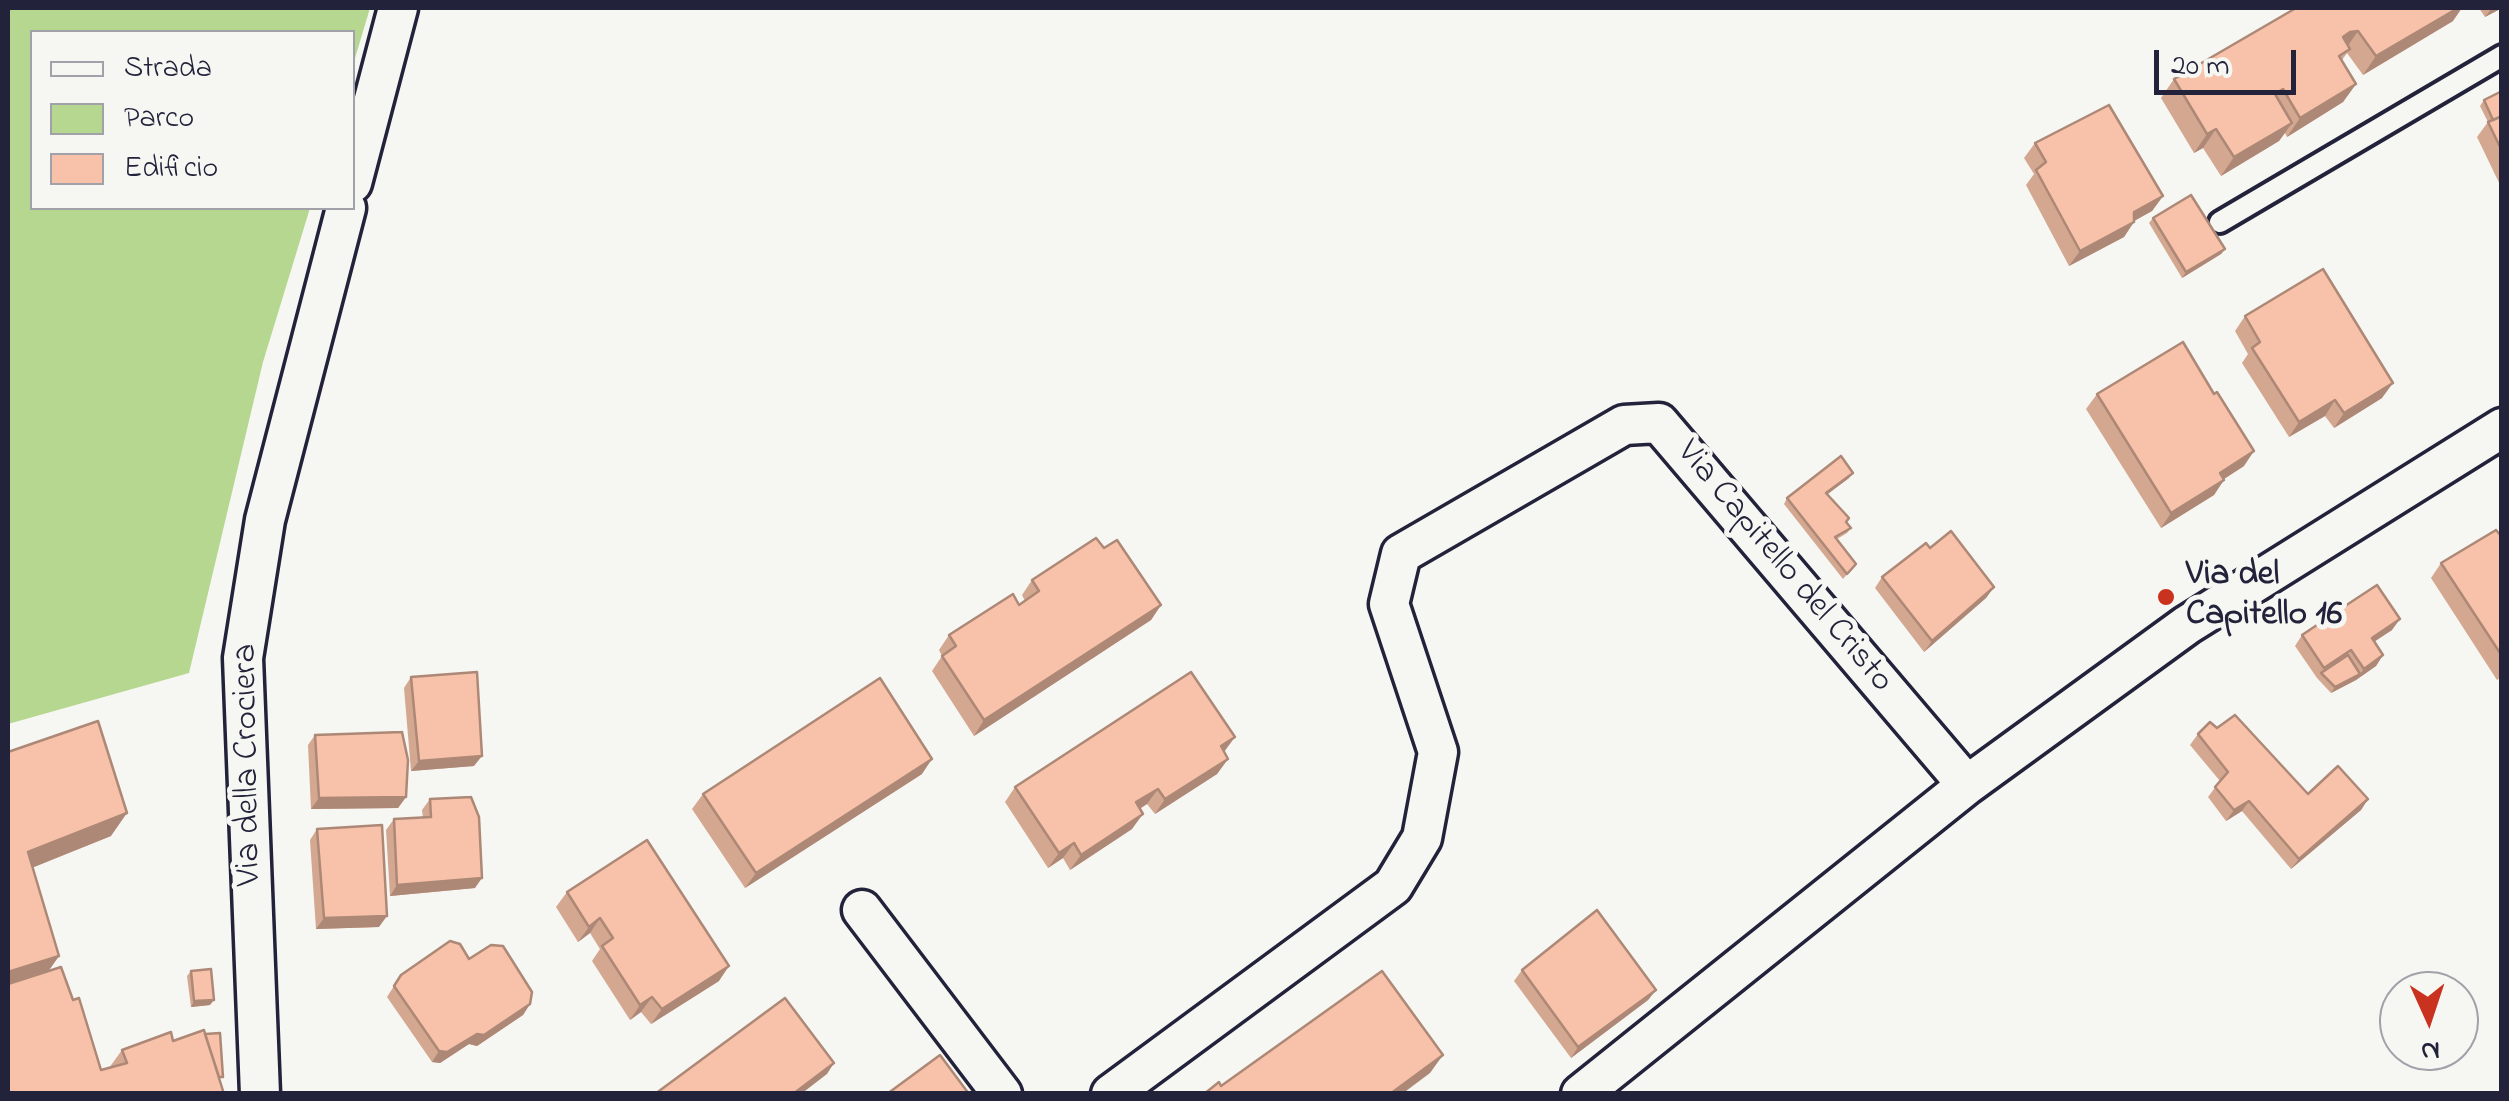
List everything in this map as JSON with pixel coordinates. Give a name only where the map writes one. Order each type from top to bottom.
[{"type":"street","points":[[355,172],[398,8]]},
{"type":"street","name":"Via della Crociera","points":[[260,1094],[243,658],[265,520],[345,210]]},
{"type":"street","name":"Via Capitello del Cristo","points":[[1111,1094],[1394,886],[1422,838],[1438,752],[1389,604],[1401,554],[1624,425],[1660,423],[1967,785]]},
{"type":"street","points":[[1581,1094],[1967,785],[2187,625],[2502,428]]},
{"type":"street","points":[[862,910],[1002,1094]]},
{"type":"lane","points":[[2220,222],[2502,56]]},
{"type":"green space","points":[[8,8],[370,8],[355,58],[355,30],[30,30],[30,210],[309,210],[263,362],[189,673],[8,724]]},
{"type":"building","points":[[2296,8],[2458,8],[2376,56],[2358,31],[2350,32],[2343,37],[2350,49],[2339,56],[2356,84],[2300,118],[2283,89],[2275,94],[2292,123],[2234,157],[2216,129],[2207,134],[2174,79]]},
{"type":"building","points":[[2502,91],[2502,116],[2493,120],[2484,100]]},
{"type":"building","points":[[2109,105],[2163,196],[2134,212],[2134,222],[2080,251],[2036,170],[2046,162],[2035,143]]},
{"type":"building","points":[[2502,116],[2502,151],[2488,122]]},
{"type":"building","points":[[2191,195],[2225,249],[2186,272],[2153,218]]},
{"type":"building","points":[[2323,269],[2393,383],[2344,413],[2335,400],[2299,422],[2252,348],[2260,342],[2245,316]]},
{"type":"building","points":[[2183,342],[2254,451],[2220,473],[2224,480],[2171,513],[2097,394]]},
{"type":"building","points":[[1841,456],[1853,473],[1826,493],[1849,518],[1846,522],[1851,528],[1835,537],[1856,564],[1847,574],[1787,498]]},
{"type":"building","points":[[2496,530],[2502,537],[2502,656],[2441,563]]},
{"type":"building","points":[[1951,531],[1994,587],[1932,641],[1882,577],[1926,543],[1930,548]]},
{"type":"building","points":[[1096,538],[1104,548],[1117,540],[1161,605],[984,720],[942,656],[956,646],[949,635],[1013,594],[1019,605],[1039,591],[1032,580]]},
{"type":"building","points":[[2377,585],[2400,619],[2372,638],[2383,655],[2364,669],[2351,650],[2324,668],[2302,635],[2332,615],[2329,610],[2342,601],[2345,606]]},
{"type":"building","points":[[2348,655],[2360,674],[2335,687],[2321,673]]},
{"type":"building","points":[[477,672],[482,756],[419,761],[411,677]]},
{"type":"building","points":[[1191,672],[1235,737],[1221,746],[1228,759],[1165,799],[1158,789],[1136,802],[1143,814],[1081,855],[1074,843],[1059,853],[1015,787]]},
{"type":"building","points":[[880,678],[932,759],[756,873],[703,794]]},
{"type":"building","points":[[2235,715],[2308,794],[2338,766],[2368,799],[2299,859],[2249,801],[2234,810],[2215,787],[2228,772],[2198,734],[2210,722],[2217,728]]},
{"type":"building","points":[[98,721],[127,813],[28,852],[59,956],[8,972],[8,752]]},
{"type":"building","points":[[402,732],[408,760],[406,797],[319,798],[315,735]]},
{"type":"building","points":[[471,797],[479,817],[482,878],[397,885],[394,819],[431,817],[430,799]]},
{"type":"building","points":[[382,825],[387,916],[324,918],[317,829]]},
{"type":"building","points":[[647,840],[729,966],[662,1009],[652,997],[640,1005],[602,946],[613,938],[600,918],[589,927],[567,892]]},
{"type":"building","points":[[1597,910],[1656,990],[1578,1047],[1522,970]]},
{"type":"building","points":[[450,941],[460,944],[469,959],[491,945],[503,946],[532,992],[530,1004],[484,1035],[477,1034],[447,1052],[439,1051],[394,986],[401,975]]},
{"type":"building","points":[[61,967],[73,1000],[79,998],[101,1070],[127,1063],[122,1050],[171,1032],[173,1041],[204,1030],[224,1094],[8,1094],[8,984]]},
{"type":"building","points":[[211,969],[214,1000],[194,1001],[191,971]]},
{"type":"building","points":[[1382,971],[1443,1055],[1390,1094],[1204,1094],[1219,1082],[1221,1086]]},
{"type":"building","points":[[785,998],[834,1063],[793,1094],[655,1094]]},
{"type":"building","points":[[220,1033],[223,1077],[219,1077],[205,1034]]},
{"type":"building","points":[[940,1055],[969,1094],[887,1094]]},
{"type":"place","name":"Via del Capitello 16","points":[[2166,597]]}]
